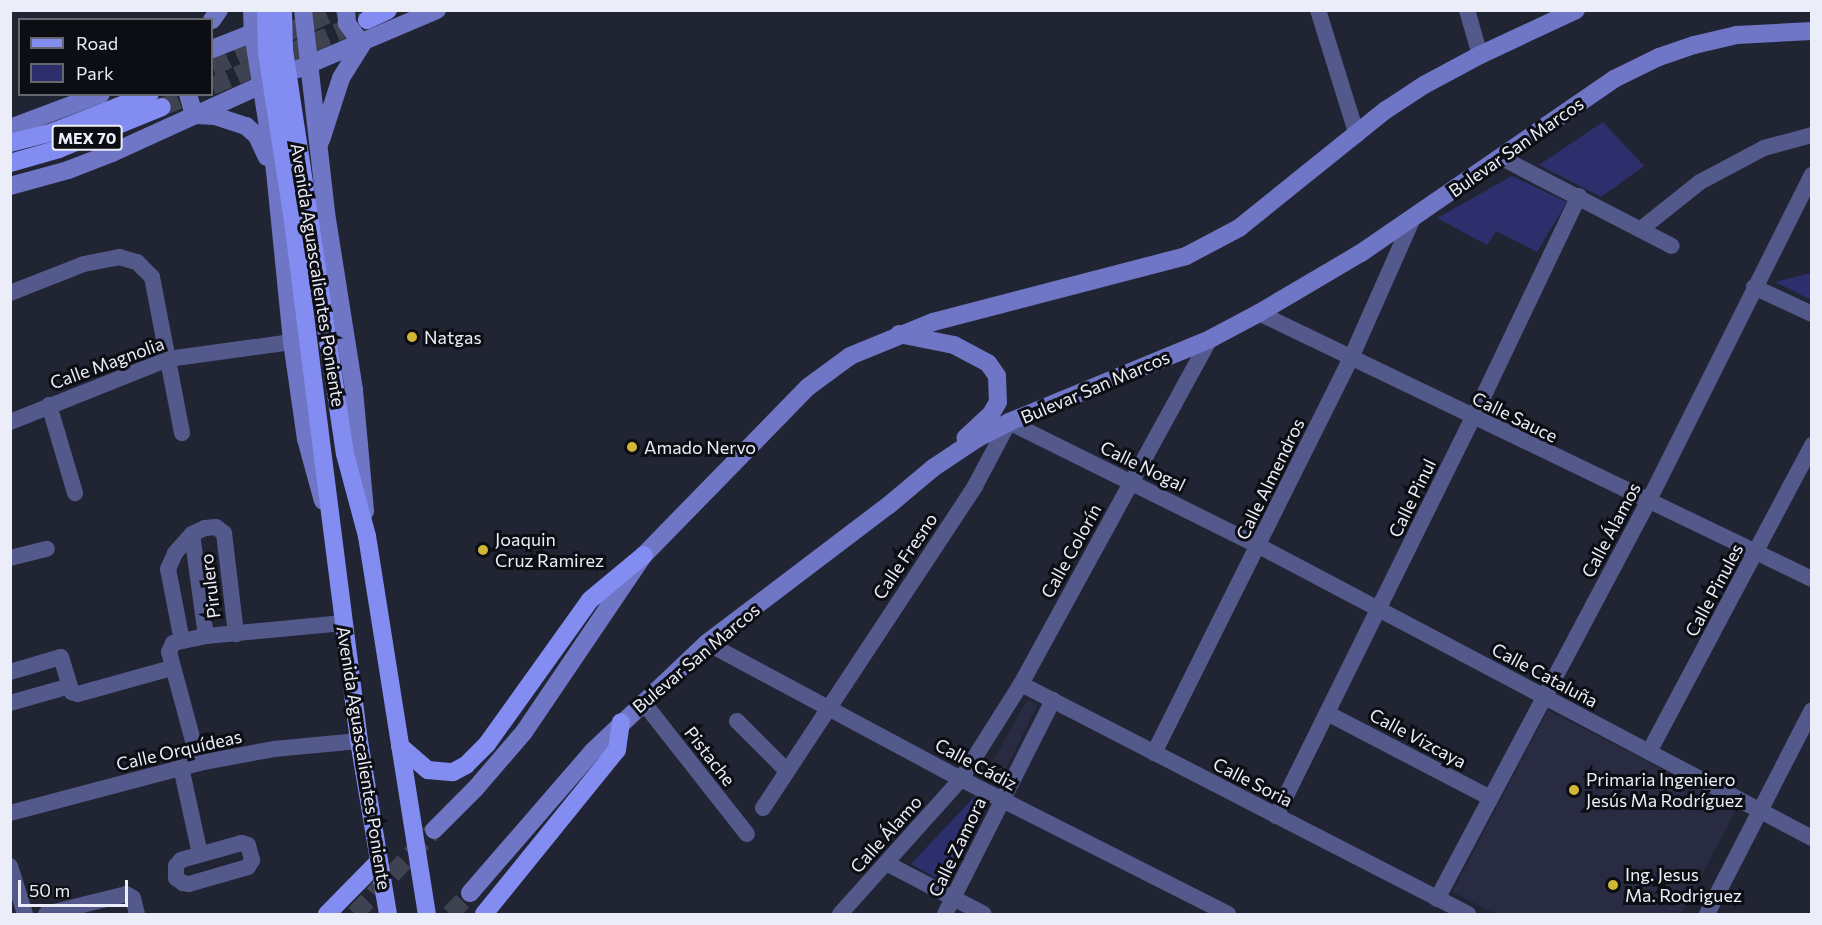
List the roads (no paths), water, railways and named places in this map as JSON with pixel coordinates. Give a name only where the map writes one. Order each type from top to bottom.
[{"type":"main road","name":"Avenida Aguascalientes Poniente","points":[[266,10],[267,53],[293,220],[343,623],[359,741],[388,915]]},
{"type":"main road","name":"Avenida Aguascalientes Poniente","points":[[283,10],[284,50],[345,454],[367,536],[427,915]]},
{"type":"main road","points":[[367,20],[388,10]]},
{"type":"main road","name":"MEX 70","points":[[10,143],[156,101]]},
{"type":"main road","name":"MEX 70","points":[[10,163],[59,149],[156,101]]},
{"type":"main road","points":[[400,746],[428,770],[453,772],[466,765],[487,744],[590,600],[644,555]]},
{"type":"main road","points":[[484,915],[617,750],[621,722]]},
{"type":"main road","points":[[327,915],[378,861]]},
{"type":"street","name":"Avenida Aguascalientes Poniente","points":[[252,10],[253,33],[274,171],[292,342],[306,439],[331,531]]},
{"type":"street","points":[[319,151],[324,126],[341,78],[362,44],[346,23],[346,10]]},
{"type":"street","name":"MEX 70","points":[[10,186],[68,170],[261,84],[362,44],[437,10]]},
{"type":"street","points":[[1318,10],[1357,135]]},
{"type":"street","points":[[1467,10],[1480,55]]},
{"type":"street","points":[[434,830],[475,789],[524,732],[644,555],[808,387],[850,356],[933,322],[1186,255],[1239,228],[1386,110],[1480,55],[1576,10]]},
{"type":"street","name":"Avenida Aguascalientes Poniente","points":[[304,11],[308,65],[340,312],[354,390],[367,536]]},
{"type":"street","points":[[213,49],[304,11]]},
{"type":"street","name":"Bulevar San Marcos","points":[[470,893],[621,722],[707,643],[890,505],[933,468],[978,438],[1009,422],[1210,339],[1259,313],[1361,253],[1614,79],[1659,57],[1694,45],[1737,35],[1812,31]]},
{"type":"street","name":"MEX 70","points":[[10,128],[96,96]]},
{"type":"street","points":[[189,96],[194,115],[215,116],[246,126],[256,136],[274,171]]},
{"type":"street","points":[[274,171],[277,150],[280,142],[286,137],[303,134],[312,140],[319,151]]},
{"type":"street","points":[[1641,229],[1700,182],[1764,148],[1812,135]]},
{"type":"street","points":[[1502,158],[1672,246]]},
{"type":"street","name":"Calle Álamos","points":[[1437,899],[1648,502],[1812,175]]},
{"type":"street","name":"Calle Pinul","points":[[1276,816],[1473,418],[1579,196]]},
{"type":"street","name":"Calle Almendros","points":[[1154,753],[1352,358],[1413,218]]},
{"type":"street","points":[[10,293],[84,264],[119,257],[137,262],[152,277],[182,433]]},
{"type":"street","points":[[1754,287],[1812,315]]},
{"type":"street","name":"Calle Sauce","points":[[1259,313],[1473,418],[1812,579]]},
{"type":"street","points":[[899,334],[954,345],[988,363],[997,376],[998,402],[991,414],[933,468]]},
{"type":"street","name":"Calle Colorín","points":[[961,779],[1021,684],[1210,339]]},
{"type":"street","name":"Calle Magnolia","points":[[10,422],[168,359],[292,342]]},
{"type":"street","points":[[49,405],[75,493]]},
{"type":"street","name":"Calle Nogal","points":[[1009,422],[1259,546]]},
{"type":"street","name":"Calle Fresno","points":[[763,807],[975,486],[1009,422]]},
{"type":"street","name":"Calle Pinules","points":[[1650,752],[1812,445]]},
{"type":"street","name":"Pirulero","points":[[236,634],[224,533],[216,527],[205,528],[192,534],[175,553],[168,569],[182,641],[206,636],[236,634],[343,623]]},
{"type":"street","name":"Pirulero","points":[[192,534],[206,636]]},
{"type":"street","name":"Calle Cataluña","points":[[1259,546],[1812,838]]},
{"type":"street","points":[[10,558],[47,549]]},
{"type":"street","points":[[182,641],[169,647],[172,668],[199,763]]},
{"type":"street","name":"Calle Cádiz","points":[[707,643],[1001,800],[1228,915]]},
{"type":"street","points":[[10,672],[61,657],[72,692],[78,694],[172,668]]},
{"type":"street","name":"Calle Soria","points":[[1021,684],[1467,915]]},
{"type":"street","points":[[10,703],[70,686]]},
{"type":"street","name":"Calle Zamora","points":[[945,915],[1053,700]]},
{"type":"street","name":"Pistache","points":[[643,702],[747,834]]},
{"type":"street","points":[[1709,914],[1812,710]]},
{"type":"street","name":"Calle Vizcaya","points":[[1327,713],[1490,798]]},
{"type":"street","points":[[737,721],[787,771]]},
{"type":"street","name":"Calle Orquídeas","points":[[10,813],[199,763],[274,749],[359,741]]},
{"type":"street","points":[[181,767],[200,854]]},
{"type":"street","name":"Calle Álamo","points":[[840,915],[961,779]]},
{"type":"street","points":[[886,863],[984,915]]},
{"type":"street","points":[[10,866],[25,915]]},
{"type":"street","points":[[46,915],[126,894],[133,898],[137,915]]},
{"type":"tunnel","points":[[213,67],[337,10]]},
{"type":"tunnel","points":[[213,86],[364,21]]},
{"type":"tunnel","points":[[162,107],[187,96]]},
{"type":"tunnel","points":[[355,914],[434,830]]},
{"type":"tunnel","points":[[450,914],[470,893]]},
{"type":"place","name":"Natgas","points":[[412,337]]},
{"type":"place","name":"Amado Nervo","points":[[632,447]]},
{"type":"place","name":"Joaquin Cruz Ramirez","points":[[483,550]]},
{"type":"place","name":"Primaria Ingeniero Jesús Ma Rodríguez","points":[[1574,790]]},
{"type":"place","name":"Ing. Jesus Ma. Rodriguez","points":[[1613,885]]}]
